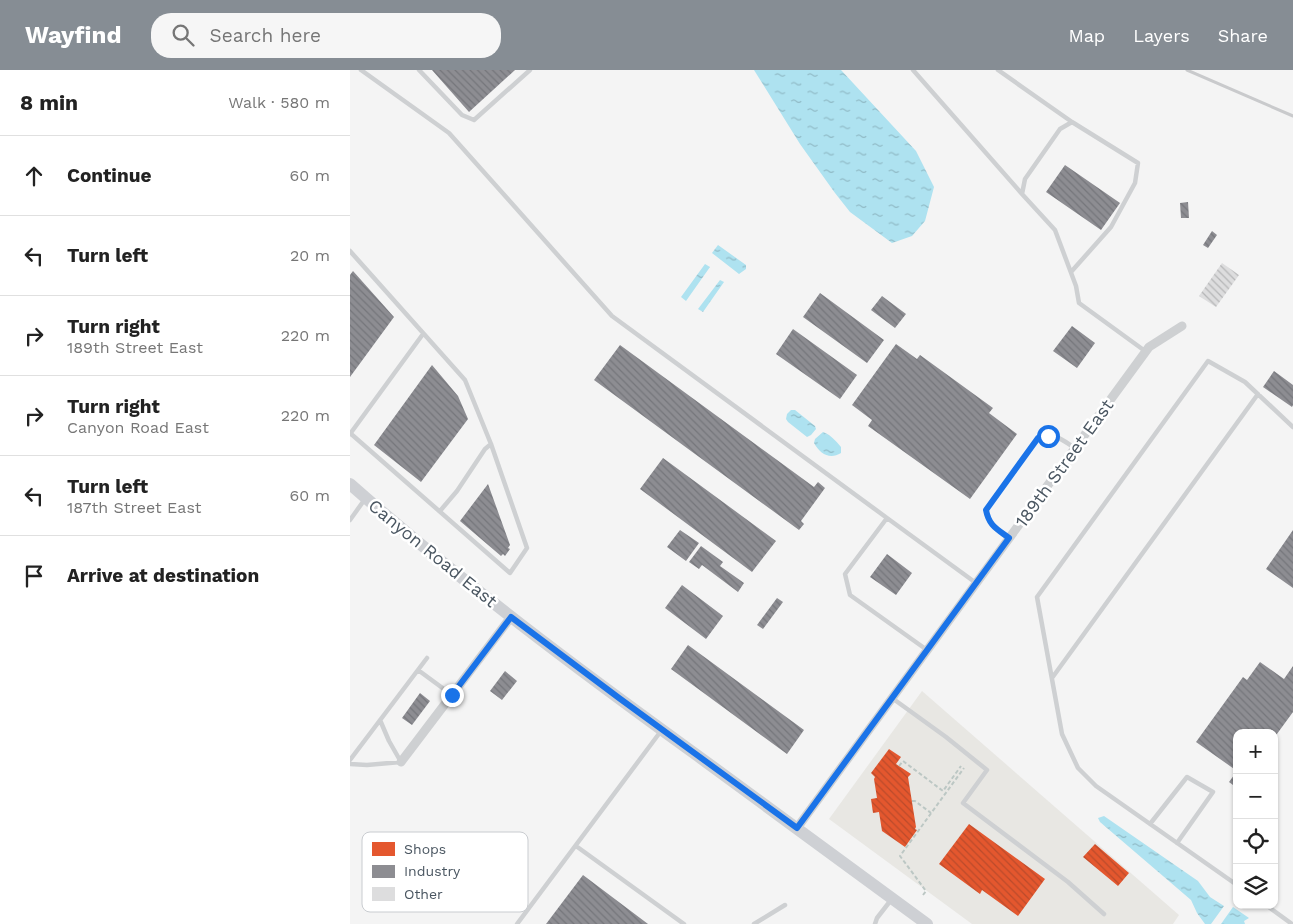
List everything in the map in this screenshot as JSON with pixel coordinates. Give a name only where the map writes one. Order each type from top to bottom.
[{"type":"main road","name":"Canyon Road East","points":[[350,484],[511,617],[926,924]]},
{"type":"street","name":"189th Street East","points":[[797,828],[1149,347],[1182,326]]},
{"type":"street","points":[[401,762],[511,617]]},
{"type":"lane","points":[[361,70],[449,133],[612,316],[976,583]]},
{"type":"lane","points":[[419,70],[462,115],[474,120],[530,70]]},
{"type":"lane","points":[[913,70],[1055,230],[1076,286],[1079,303],[1146,351]]},
{"type":"lane","points":[[998,70],[1072,122],[1138,163],[1135,183],[1111,227],[1071,272]]},
{"type":"lane","points":[[1022,194],[1025,179],[1060,129],[1072,122]]},
{"type":"lane","points":[[350,251],[424,334],[465,380],[528,548],[510,573],[350,433],[424,334]]},
{"type":"lane","points":[[1233,882],[1096,786],[1078,768],[1062,734],[1038,597],[1208,362],[1245,382],[1293,427]]},
{"type":"lane","points":[[1052,678],[1258,394]]},
{"type":"lane","points":[[1009,538],[992,526],[986,510],[1038,438],[1041,436],[1058,436],[1075,448]]},
{"type":"lane","points":[[440,511],[457,491],[490,444]]},
{"type":"lane","points":[[350,520],[366,498]]},
{"type":"lane","points":[[887,518],[846,574],[850,595],[927,650]]},
{"type":"lane","points":[[350,760],[427,658]]},
{"type":"lane","points":[[418,670],[452,695]]},
{"type":"lane","points":[[892,698],[946,737],[987,770],[963,804],[1068,882],[1104,914]]},
{"type":"lane","points":[[350,764],[368,765],[401,762],[380,720]]},
{"type":"lane","points":[[528,911],[662,730]]},
{"type":"lane","points":[[1150,824],[1187,777],[1213,792],[1178,843]]},
{"type":"lane","points":[[576,846],[684,924]]},
{"type":"lane","points":[[875,924],[877,918],[892,899]]},
{"type":"lane","points":[[754,924],[785,905]]},
{"type":"lane","points":[[1271,909],[1292,924]]},
{"type":"lane","points":[[518,924],[527,912]]},
{"type":"path","points":[[899,766],[903,762],[943,791],[944,789],[947,791]]},
{"type":"path","points":[[944,789],[961,766]]},
{"type":"path","points":[[923,895],[926,891],[900,856],[964,768]]},
{"type":"path","points":[[912,802],[915,801],[931,813]]},
{"type":"shaded area","points":[[922,691],[1179,915],[1173,924],[972,924],[829,819]]},
{"type":"water","points":[[754,70],[841,70],[916,151],[934,187],[925,221],[912,236],[892,243],[850,212],[800,144]]},
{"type":"water","points":[[718,245],[746,265],[746,269],[739,274],[712,253]]},
{"type":"water","points":[[705,264],[710,267],[686,301],[681,297]]},
{"type":"water","points":[[720,280],[724,282],[703,312],[698,309]]},
{"type":"water","points":[[791,410],[795,410],[815,426],[816,429],[811,435],[807,437],[788,422],[786,419],[787,414]]},
{"type":"water","points":[[823,432],[831,436],[841,447],[841,453],[829,456],[819,450],[814,443],[815,439]]},
{"type":"water","points":[[1104,816],[1198,881],[1210,897],[1224,906],[1211,924],[1205,924],[1191,900],[1100,822],[1098,818]]},
{"type":"water","points":[[1233,907],[1233,909],[1249,918],[1244,921],[1245,924],[1221,924]]},
{"type":"building: Shops","points":[[889,749],[901,757],[896,764],[911,774],[908,777],[915,829],[917,830],[905,847],[882,831],[879,812],[873,813],[871,799],[877,798],[875,777],[871,773]]},
{"type":"building: Shops","points":[[969,824],[1045,879],[1018,916],[982,890],[980,894],[939,864]]},
{"type":"building: Shops","points":[[1095,844],[1129,873],[1118,886],[1083,857]]},
{"type":"building: Industry","points":[[432,70],[515,70],[469,112]]},
{"type":"building: Industry","points":[[1065,165],[1120,203],[1101,230],[1046,192]]},
{"type":"building: Industry","points":[[1188,202],[1189,218],[1181,218],[1180,203]]},
{"type":"building: Industry","points":[[1212,231],[1217,235],[1208,248],[1203,245]]},
{"type":"building: Industry","points":[[353,271],[394,317],[350,377],[350,275]]},
{"type":"building: Industry","points":[[820,293],[884,340],[867,363],[803,317]]},
{"type":"building: Industry","points":[[882,296],[906,314],[895,328],[871,310]]},
{"type":"building: Industry","points":[[1072,326],[1095,343],[1077,368],[1053,351]]},
{"type":"building: Industry","points":[[793,329],[857,375],[840,399],[776,354]]},
{"type":"building: Industry","points":[[896,344],[917,359],[920,355],[993,408],[989,413],[1017,434],[970,499],[868,426],[872,420],[852,405]]},
{"type":"building: Industry","points":[[620,345],[814,487],[818,482],[825,488],[801,521],[804,524],[799,530],[594,380]]},
{"type":"building: Industry","points":[[432,365],[458,396],[468,419],[421,482],[374,445]]},
{"type":"building: Industry","points":[[1274,371],[1293,385],[1292,407],[1263,387]]},
{"type":"building: Industry","points":[[663,458],[776,541],[752,572],[640,489]]},
{"type":"building: Industry","points":[[488,484],[510,545],[508,548],[510,549],[505,556],[503,554],[501,556],[460,521]]},
{"type":"building: Industry","points":[[680,530],[699,543],[686,561],[667,547]]},
{"type":"building: Industry","points":[[1293,530],[1293,588],[1266,569]]},
{"type":"building: Industry","points":[[701,546],[723,562],[720,566],[744,583],[738,592],[702,565],[699,569],[689,562]]},
{"type":"building: Industry","points":[[887,554],[912,573],[896,595],[870,577]]},
{"type":"building: Industry","points":[[682,585],[723,616],[706,639],[665,608]]},
{"type":"building: Industry","points":[[777,598],[783,602],[763,629],[757,625]]},
{"type":"building: Industry","points":[[688,645],[804,730],[787,754],[671,669]]},
{"type":"building: Industry","points":[[1260,662],[1284,679],[1293,666],[1293,712],[1278,733],[1278,729],[1233,729],[1233,768],[1196,742],[1243,677],[1247,680]]},
{"type":"building: Industry","points":[[505,671],[517,681],[502,700],[490,691]]},
{"type":"building: Industry","points":[[420,693],[430,701],[412,725],[402,718]]},
{"type":"building: Industry","points":[[1233,776],[1233,785],[1229,782]]},
{"type":"building: Industry","points":[[583,875],[648,924],[546,924]]},
{"type":"building: Other","points":[[1222,263],[1239,275],[1216,307],[1199,296]]},
{"type":"railway","points":[[1187,70],[1293,116]]},
{"type":"route","points":[[452,695],[511,617],[797,828],[1009,538],[992,526],[986,510],[1038,438],[1048,436]]}]
